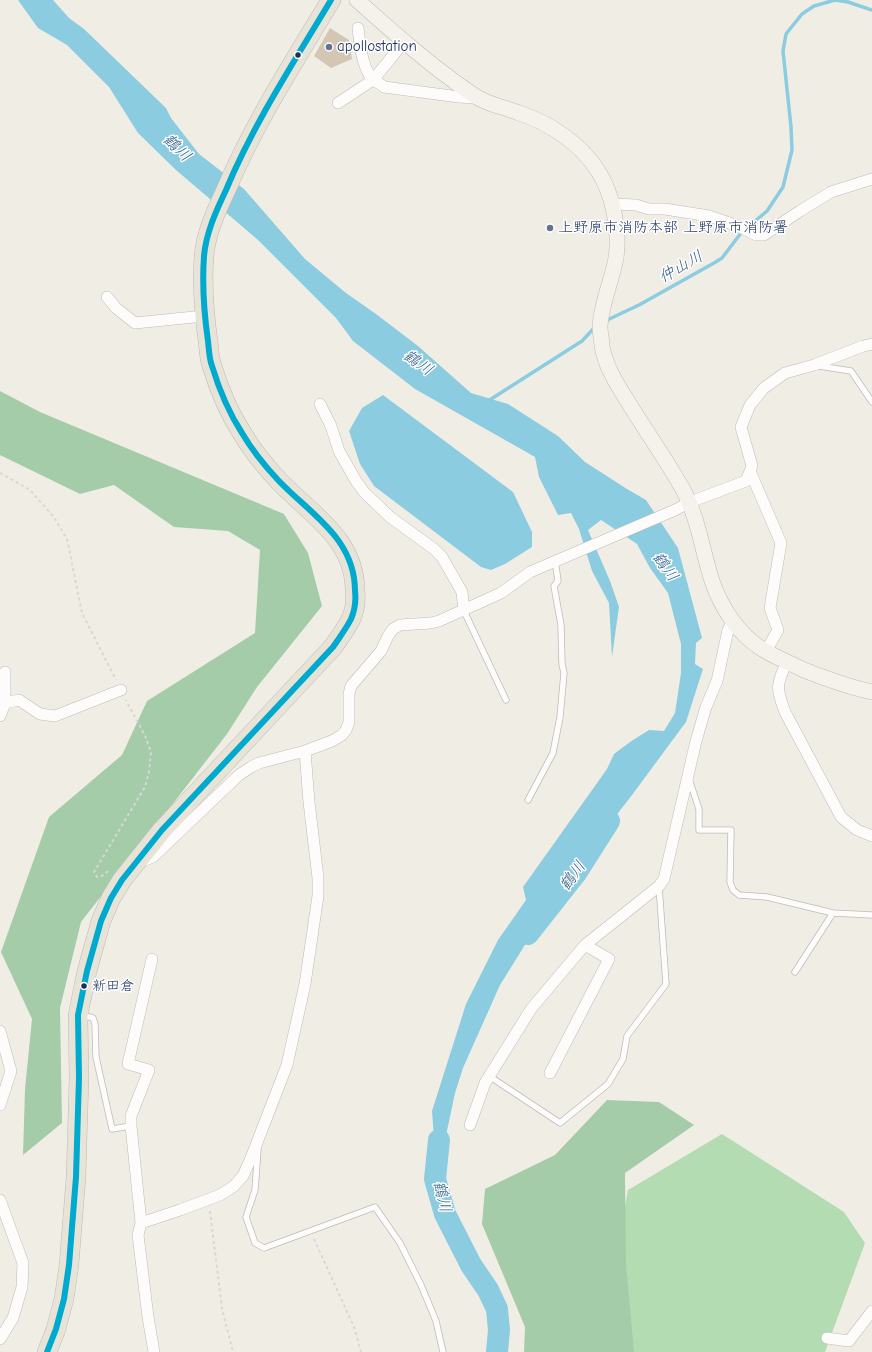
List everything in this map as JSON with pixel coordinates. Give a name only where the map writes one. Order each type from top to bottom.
[{"type":"highway","points":[[47,1352],[56,1329],[64,1299],[69,1266],[76,1177],[79,1078],[78,1015],[87,971],[101,921],[111,898],[133,864],[162,830],[333,647],[351,620],[355,608],[355,582],[353,568],[346,551],[323,523],[260,460],[242,433],[225,402],[211,365],[204,316],[203,291],[204,255],[213,219],[235,167],[265,112],[331,0]]},
{"type":"street","points":[[357,0],[404,42],[477,98],[533,118],[567,138],[586,154],[600,173],[613,204],[616,232],[616,256],[603,307],[600,328],[605,360],[611,373],[690,502],[714,584],[722,604],[733,621],[753,642],[766,651],[787,662],[827,679],[850,687],[872,692]]},
{"type":"street","points":[[358,28],[362,53],[366,66],[373,80],[384,87],[459,98],[477,98]]},
{"type":"street","points":[[338,103],[373,80],[404,42]]},
{"type":"street","points":[[613,204],[636,205],[649,209],[665,209],[709,216],[738,226],[756,235],[764,235],[831,192],[872,178]]},
{"type":"street","points":[[107,297],[116,308],[135,322],[204,316]]},
{"type":"street","points":[[133,864],[153,857],[239,775],[250,767],[259,763],[305,751],[332,741],[342,735],[349,722],[349,694],[351,686],[381,651],[393,629],[400,625],[440,621],[464,611],[501,593],[530,572],[555,560],[675,510],[690,502],[746,481],[752,466],[741,427],[750,405],[764,388],[785,373],[814,365],[872,344]]},
{"type":"street","points":[[320,404],[331,426],[339,451],[356,481],[364,492],[385,512],[434,549],[442,557],[462,592],[464,611]]},
{"type":"street","points":[[750,471],[781,543],[770,608],[778,630],[766,651]]},
{"type":"street","points":[[470,1125],[485,1083],[531,1009],[585,945],[660,886],[664,879],[696,741],[706,707],[718,681],[728,630],[733,621]]},
{"type":"street","points":[[787,662],[779,684],[778,695],[785,712],[841,817],[857,830],[872,836]]},
{"type":"street","points":[[0,716],[4,702],[5,672]]},
{"type":"street","points":[[4,702],[19,700],[40,714],[55,716],[121,690]]},
{"type":"street","points":[[141,1222],[209,1200],[234,1186],[243,1176],[251,1158],[287,1065],[305,984],[318,896],[318,878],[309,802],[305,751]]},
{"type":"street","points":[[550,1073],[609,960],[585,945]]},
{"type":"street","points":[[152,959],[128,1064],[149,1070],[131,1116],[131,1126],[141,1222],[138,1235],[148,1317],[154,1352]]},
{"type":"street","points":[[0,1031],[11,1071],[0,1105]]},
{"type":"street","points":[[0,1200],[23,1263],[22,1287],[12,1318],[0,1339]]},
{"type":"street","points":[[827,1338],[849,1341],[872,1311]]},
{"type":"lane","points":[[814,365],[851,371],[872,402]]},
{"type":"lane","points":[[528,800],[553,753],[560,717],[564,673],[562,664],[561,625],[554,586],[558,581],[555,560]]},
{"type":"lane","points":[[464,611],[506,700]]},
{"type":"lane","points":[[688,778],[699,809],[699,830],[731,830],[730,882],[733,890],[739,895],[767,897],[833,912],[872,915]]},
{"type":"lane","points":[[489,1076],[560,1123],[608,1084],[623,1059],[627,1036],[666,984],[660,886]]},
{"type":"lane","points":[[794,972],[833,912]]},
{"type":"lane","points":[[78,1015],[93,1018],[95,1024],[96,1058],[112,1129],[131,1126]]},
{"type":"lane","points":[[259,1135],[254,1190],[246,1217],[255,1243],[264,1248],[375,1207],[400,1243],[421,1285],[436,1321],[443,1352]]},
{"type":"path","points":[[209,1200],[222,1309],[233,1352]]},
{"type":"path","points":[[310,1230],[354,1327],[361,1352]]},
{"type":"green space","points":[[0,391],[40,412],[284,514],[308,553],[322,606],[257,687],[227,734],[81,922],[60,1008],[62,1123],[23,1155],[25,1089],[32,1019],[1,952],[49,817],[122,755],[147,701],[255,633],[260,550],[228,531],[174,527],[114,485],[80,494],[0,455]]},
{"type":"green space","points":[[607,1100],[659,1102],[694,1125],[625,1173],[626,1264],[634,1352],[524,1352],[525,1327],[482,1224],[485,1189],[555,1155]]},
{"type":"green space","points":[[722,1134],[844,1212],[865,1243],[825,1352],[624,1352],[615,1261],[628,1190]]},
{"type":"water","points":[[18,0],[53,0],[69,18],[84,29],[166,108],[171,118],[199,154],[244,189],[305,259],[346,293],[418,346],[471,393],[508,404],[558,436],[585,462],[646,500],[678,548],[702,638],[696,643],[695,664],[703,669],[686,722],[561,887],[500,985],[463,1068],[455,1093],[437,1178],[432,1111],[466,1004],[498,940],[526,900],[523,887],[607,769],[614,754],[649,730],[664,731],[675,713],[681,673],[681,644],[668,593],[650,568],[637,544],[601,520],[588,530],[610,581],[619,607],[612,657],[609,603],[592,571],[579,529],[571,513],[558,515],[539,477],[535,457],[415,389],[353,341],[336,318],[258,240],[176,170],[138,133],[109,87],[67,45],[38,28]]},
{"type":"water","points":[[383,395],[513,492],[532,532],[532,547],[505,564],[491,570],[481,567],[374,486],[360,464],[349,431],[362,408]]},
{"type":"building","points":[[330,28],[349,40],[352,59],[331,68],[314,56]]},
{"type":"waterway","name":"仲山川","points":[[605,321],[639,305],[722,258],[741,233],[767,211],[783,187],[792,150],[783,51],[786,34],[802,14],[814,6],[835,0],[848,2],[872,10]]},
{"type":"waterway","name":"仲山川","points":[[488,401],[582,341],[596,326]]},
{"type":"waterway","name":"鶴川","points":[[528,934],[576,873],[609,821]]},
{"type":"waterway","name":"鶴川","points":[[439,1140],[435,1179],[445,1214],[471,1265],[488,1290],[497,1309],[499,1330],[497,1352]]},
{"type":"transit line","points":[[47,1352],[56,1329],[64,1299],[69,1265],[76,1177],[79,1078],[78,1015],[87,971],[101,921],[111,898],[122,880],[162,830],[333,647],[349,623],[354,609],[355,594],[353,572],[347,556],[339,542],[328,528],[290,492],[263,463],[237,425],[225,401],[210,360],[203,288],[204,256],[209,231],[237,165],[262,117],[331,0]]},
{"type":"place","name":"apollostation","points":[[329,47]]},
{"type":"place","name":"上野原市消防本部 上野原市消防署","points":[[550,228]]},
{"type":"place","name":"新田倉","points":[[84,986]]}]
